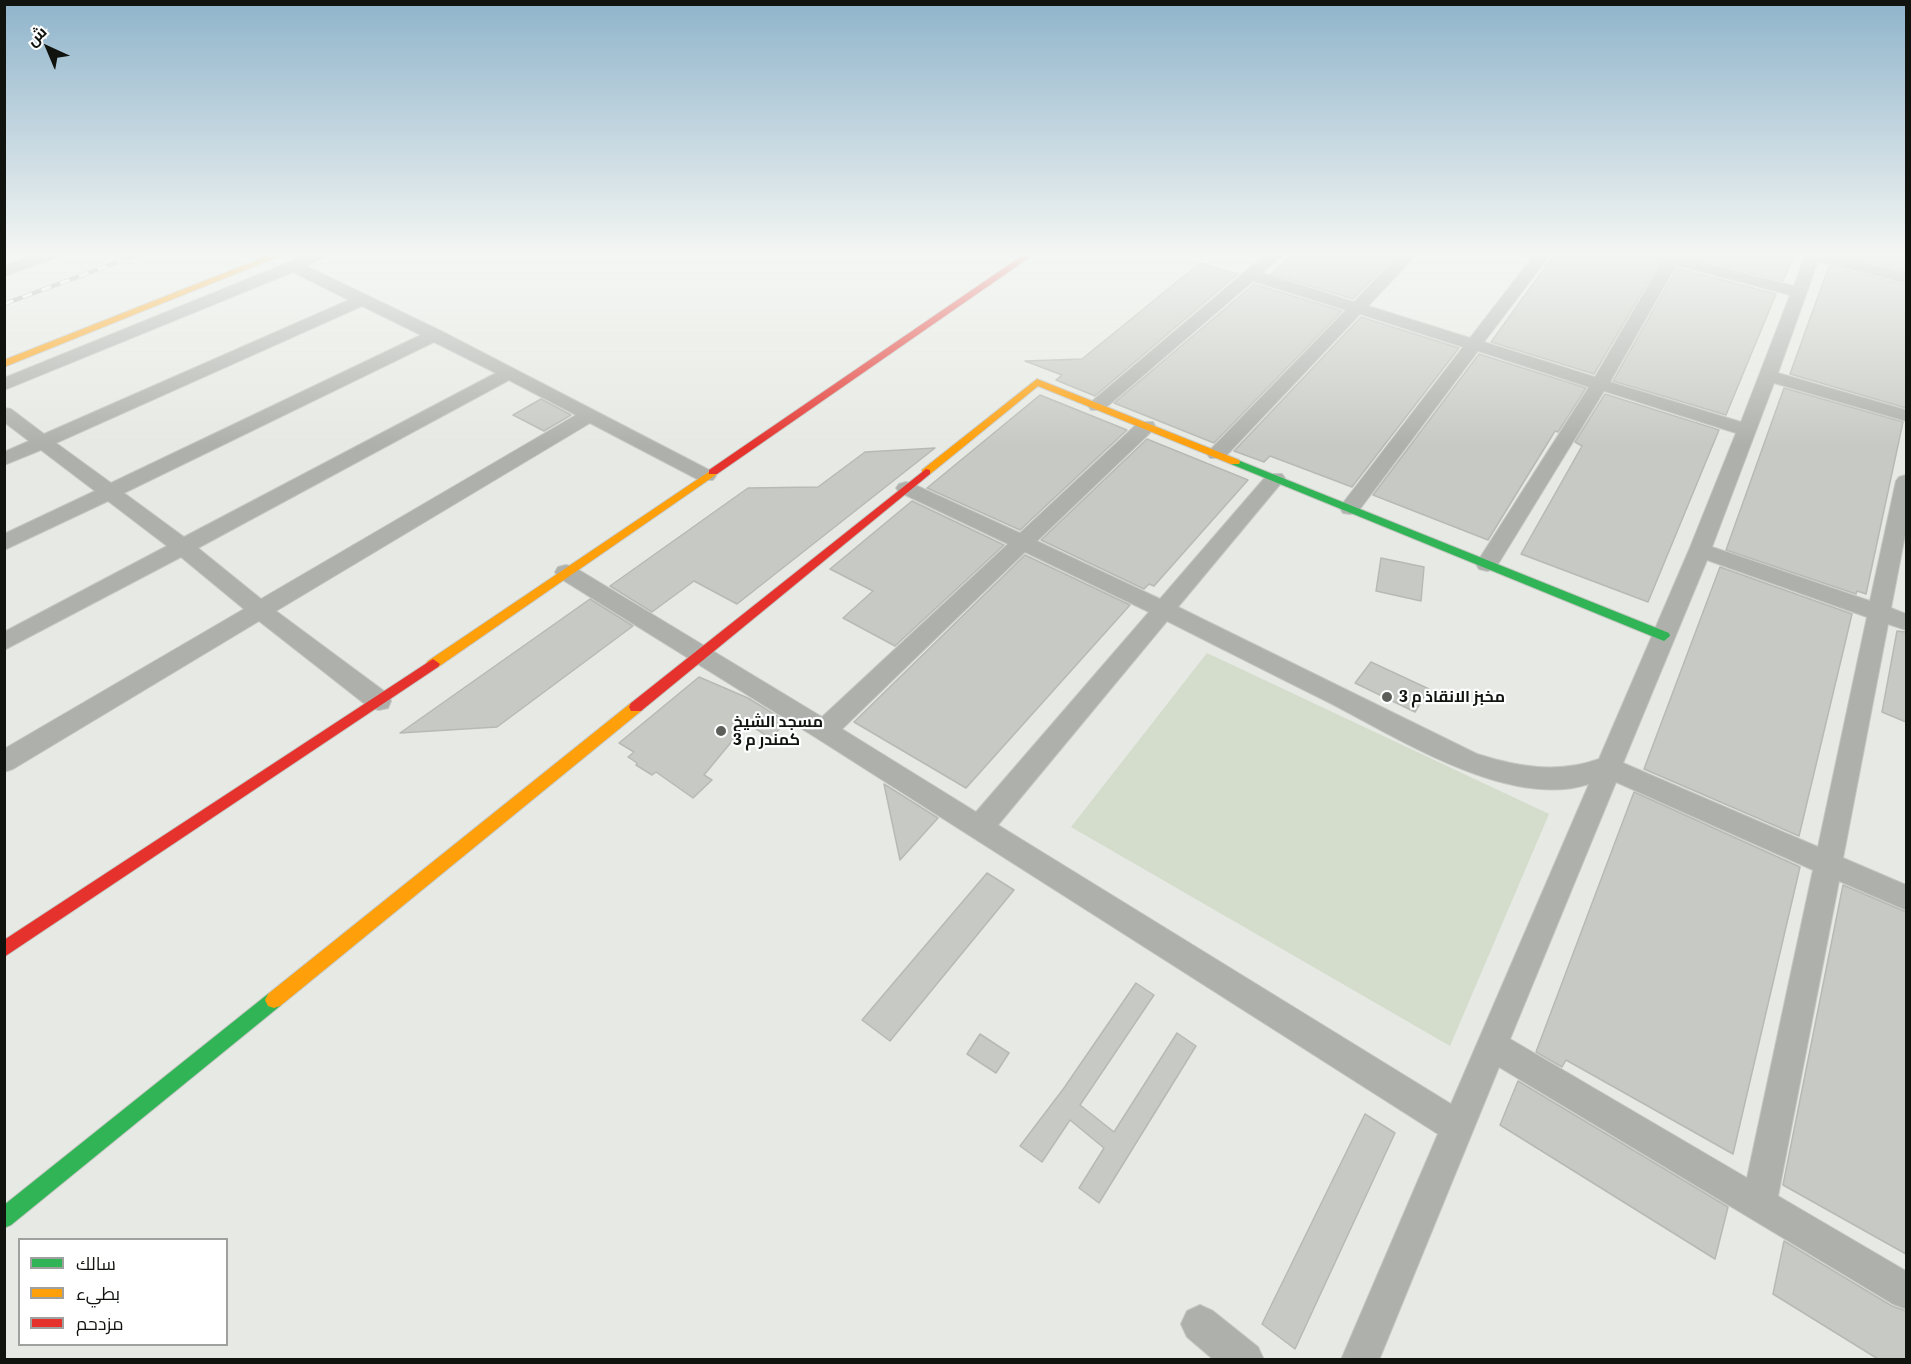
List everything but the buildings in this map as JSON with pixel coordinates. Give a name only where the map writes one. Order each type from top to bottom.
[{"type":"street","points":[[4,349],[81,319]]},
{"type":"street","points":[[4,364],[118,319]]},
{"type":"street","points":[[4,385],[166,319]]},
{"type":"street","points":[[4,459],[320,319]]},
{"type":"street","points":[[400,319],[706,476]]},
{"type":"street","points":[[4,950],[379,700],[936,319]]},
{"type":"street","points":[[1097,406],[1200,319]]},
{"type":"street","points":[[1216,454],[1346,319]]},
{"type":"street","points":[[1391,319],[1747,430]]},
{"type":"street","points":[[1350,508],[1493,319]]},
{"type":"street","points":[[1487,564],[1600,384],[1634,319]]},
{"type":"street","points":[[1360,1359],[1700,550],[1788,319]]},
{"type":"street","points":[[4,543],[435,336]]},
{"type":"street","points":[[4,642],[509,373]]},
{"type":"street","points":[[1768,376],[1906,416]]},
{"type":"street","points":[[4,1218],[1037,382],[1664,636]]},
{"type":"street","points":[[4,412],[183,547],[261,611],[379,700]]},
{"type":"street","points":[[4,762],[588,416]]},
{"type":"street","points":[[824,730],[1146,426]]},
{"type":"street","points":[[979,828],[1275,477]]},
{"type":"street","points":[[1759,1204],[1906,481]]},
{"type":"street","points":[[906,488],[1165,610],[1469,762],[1502,772],[1549,779],[1574,778],[1608,767],[1906,898]]},
{"type":"street","points":[[1700,550],[1906,622]]},
{"type":"street","points":[[566,572],[824,730],[1458,1128]]},
{"type":"street","points":[[1491,1045],[1906,1291]]},
{"type":"street","points":[[1200,1324],[1245,1359]]},
{"type":"green space","points":[[1207,653],[1549,814],[1450,1046],[1071,827]]},
{"type":"traffic: fast","points":[[1235,462],[1664,636]]},
{"type":"traffic: fast","points":[[4,1218],[274,1000]]},
{"type":"traffic: slow","points":[[4,364],[118,319]]},
{"type":"traffic: slow","points":[[926,472],[1037,382],[1235,462]]},
{"type":"traffic: slow","points":[[433,664],[713,472]]},
{"type":"traffic: slow","points":[[274,1000],[636,707]]},
{"type":"traffic: jam","points":[[713,472],[936,319]]},
{"type":"traffic: jam","points":[[636,707],[926,472]]},
{"type":"traffic: jam","points":[[4,950],[433,664]]},
{"type":"place","name":"مخبز الانقاذ م 3","points":[[1387,697]]},
{"type":"place","name":"مسجد الشيخ كمندر م 3","points":[[721,731]]}]
